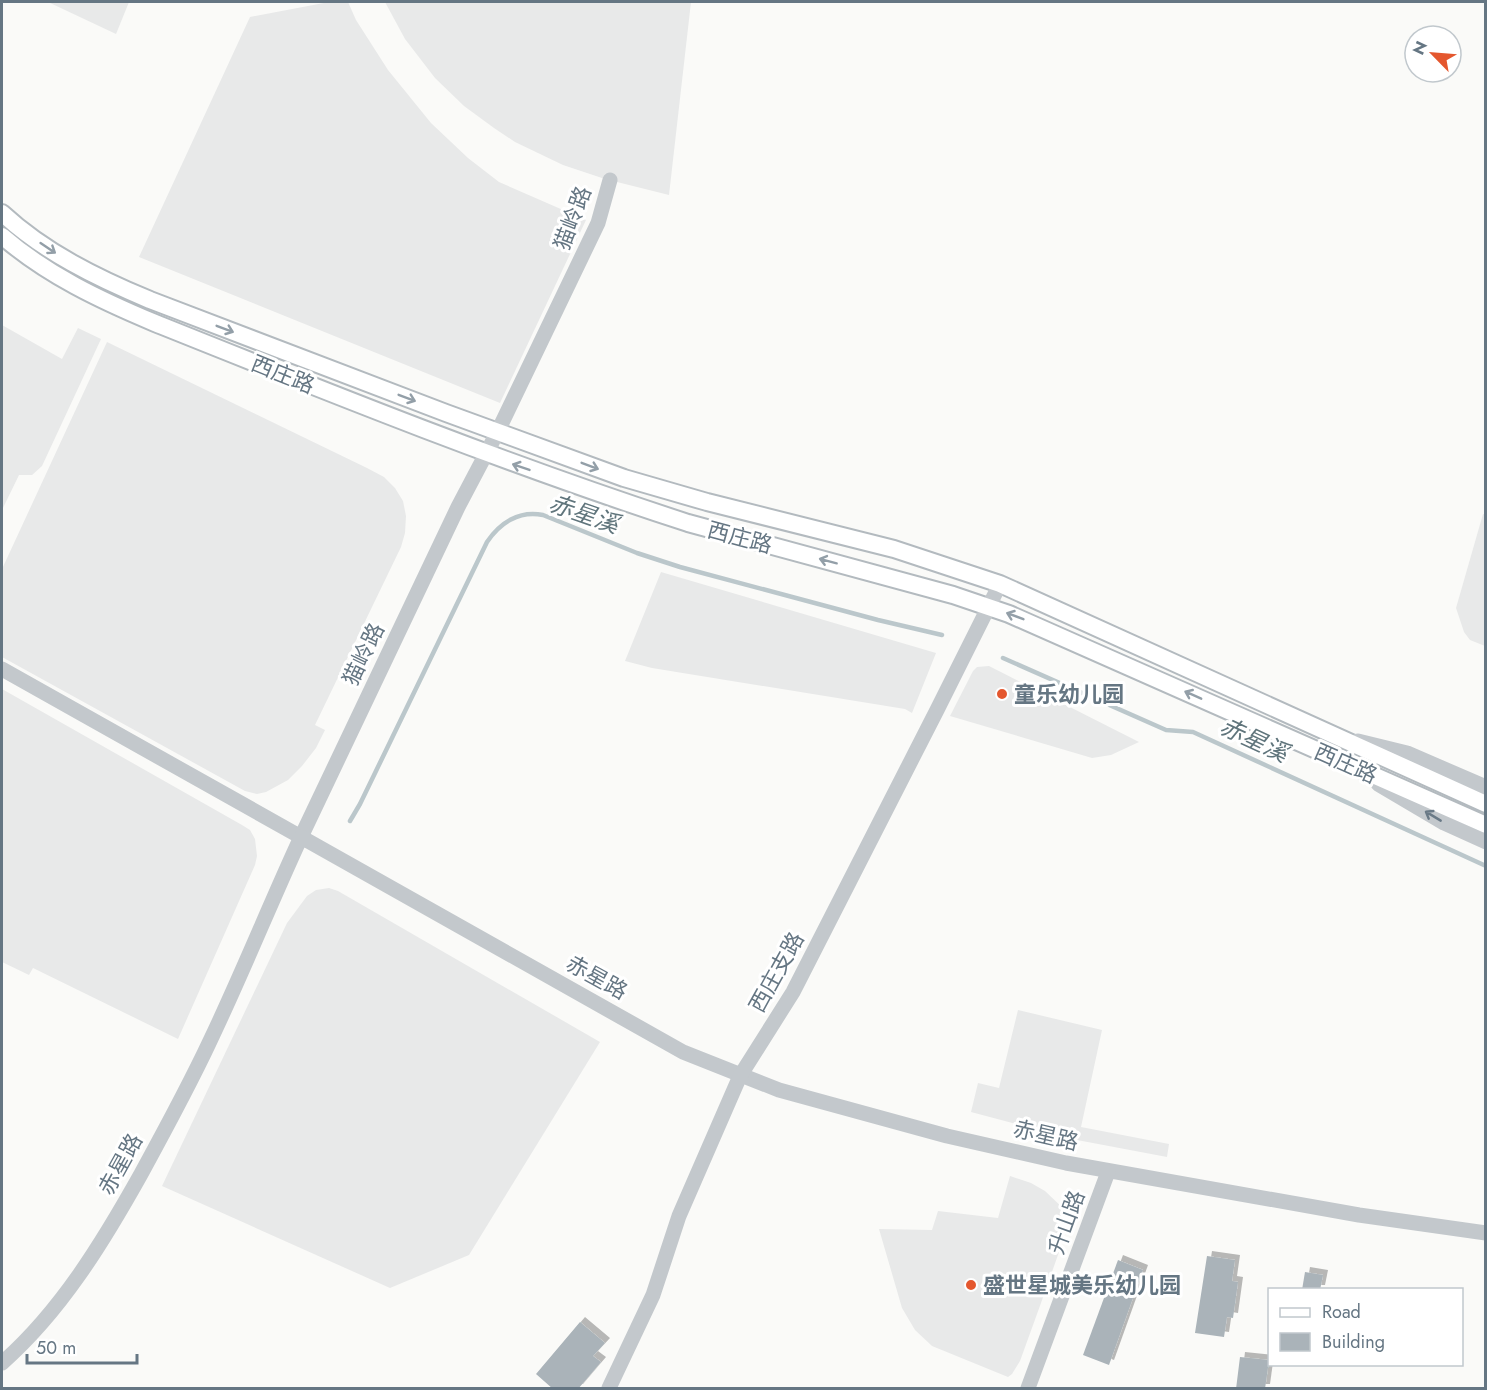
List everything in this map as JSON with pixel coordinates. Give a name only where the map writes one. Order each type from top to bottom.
[{"type":"main road","name":"西庄路","points":[[2,213],[67,261],[117,286],[435,409],[643,484],[894,549],[1000,584],[1485,804]]},
{"type":"main road","name":"西庄路","points":[[2,236],[53,274],[111,305],[486,454],[688,523],[989,606],[1034,623],[1485,825]]},
{"type":"street","name":"猫岭路","points":[[300,837],[458,507],[498,431],[598,223],[610,180]]},
{"type":"street","name":"西庄支路","points":[[609,1389],[653,1295],[679,1216],[740,1076],[793,992],[1000,584]]},
{"type":"street","points":[[2,669],[300,837]]},
{"type":"street","points":[[1338,736],[1407,753],[1485,787]]},
{"type":"street","points":[[1331,756],[1444,823],[1485,842]]},
{"type":"street","name":"赤星路","points":[[2,1363],[54,1309],[95,1251],[125,1202],[177,1109],[211,1040],[300,837],[683,1052],[778,1090],[947,1136],[1108,1172],[1359,1215],[1485,1233]]},
{"type":"street","name":"升山路","points":[[1028,1389],[1108,1172]]},
{"type":"shaded area","points":[[48,2],[129,2],[116,34]]},
{"type":"shaded area","points":[[329,2],[348,2],[356,20],[388,70],[431,123],[468,158],[499,182],[586,220],[500,403],[139,257],[250,17]]},
{"type":"shaded area","points":[[385,2],[691,2],[669,195],[605,179],[563,165],[515,142],[494,128],[464,106],[435,78],[405,39]]},
{"type":"shaded area","points":[[2,325],[62,359],[78,328],[101,339],[42,466],[32,475],[19,475],[2,510]]},
{"type":"shaded area","points":[[107,342],[384,477],[403,501],[406,516],[401,547],[315,725],[325,730],[316,748],[302,766],[288,780],[266,792],[257,794],[245,791],[2,657],[2,569]]},
{"type":"shaded area","points":[[1483,514],[1486,515],[1485,646],[1470,640],[1464,632],[1456,608]]},
{"type":"shaded area","points":[[661,572],[936,653],[912,713],[905,709],[652,668],[625,661]]},
{"type":"shaded area","name":"童乐幼儿园","points":[[989,666],[1139,742],[1111,755],[1092,758],[950,716],[973,671],[977,667]]},
{"type":"shaded area","points":[[2,689],[242,825],[250,830],[255,839],[257,856],[255,865],[178,1039],[33,968],[29,975],[2,962]]},
{"type":"shaded area","points":[[329,888],[338,891],[600,1042],[469,1255],[390,1288],[162,1186],[287,923],[307,896],[316,890]]},
{"type":"shaded area","points":[[1018,1010],[1102,1030],[1081,1127],[1169,1144],[1167,1157],[1077,1140],[971,1112],[978,1083],[999,1088]]},
{"type":"shaded area","name":"盛世星城美乐幼儿园","points":[[1010,1176],[1031,1183],[1045,1191],[1066,1211],[1066,1218],[1059,1252],[1020,1361],[1008,1377],[932,1346],[915,1330],[902,1308],[879,1229],[932,1230],[938,1211],[998,1218]]},
{"type":"building","points":[[1207,1256],[1235,1260],[1232,1281],[1238,1282],[1233,1318],[1227,1317],[1224,1337],[1195,1333]]},
{"type":"building","points":[[1118,1260],[1143,1270],[1109,1365],[1083,1355]]},
{"type":"building","points":[[1305,1272],[1323,1275],[1320,1288],[1302,1288]]},
{"type":"building","points":[[580,1322],[605,1343],[593,1356],[601,1362],[578,1389],[553,1389],[536,1374]]},
{"type":"building","points":[[1240,1357],[1268,1360],[1265,1389],[1236,1389]]},
{"type":"waterway","name":"赤星溪","points":[[350,821],[487,542],[498,529],[518,516],[543,515],[637,553],[680,567],[942,635]]},
{"type":"waterway","name":"赤星溪","points":[[1003,658],[1166,730],[1193,732],[1486,866]]},
{"type":"place","name":"童乐幼儿园","points":[[1002,694]]},
{"type":"place","name":"盛世星城美乐幼儿园","points":[[971,1285]]}]
